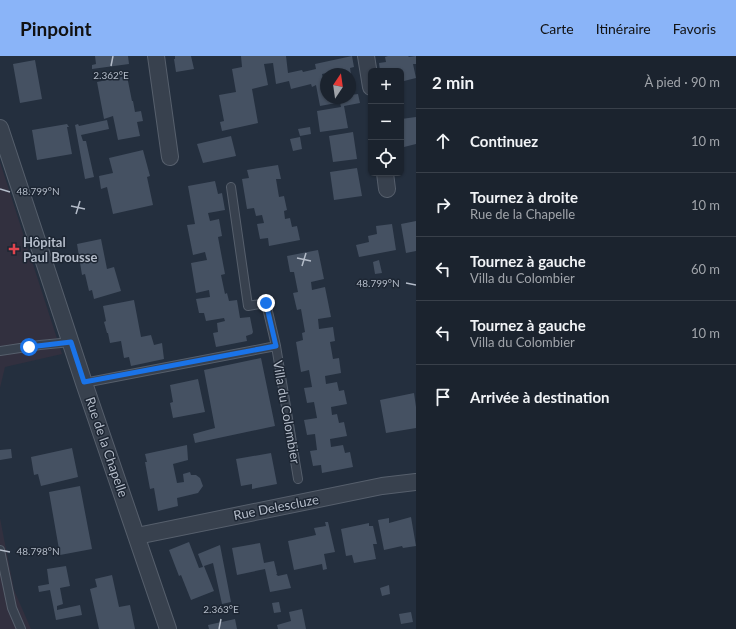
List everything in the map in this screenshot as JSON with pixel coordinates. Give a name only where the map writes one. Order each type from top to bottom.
[{"type":"street","points":[[156,56],[170,157]]},
{"type":"street","points":[[366,56],[368,68]]},
{"type":"street","name":"Rue de la Chapelle","points":[[0,128],[168,629]]},
{"type":"street","name":"Rue Delescluze","points":[[137,536],[382,486],[416,482]]},
{"type":"lane","name":"Villa du Colombier","points":[[230,187],[248,306],[266,303],[276,346],[298,479]]},
{"type":"lane","points":[[0,351],[71,342]]},
{"type":"lane","name":"Villa du Colombier","points":[[84,382],[276,346]]},
{"type":"lane","points":[[0,550],[12,608],[21,629]]},
{"type":"shaded area","name":"Hôpital Paul Brousse","points":[[0,162],[62,354],[5,367],[0,388]]},
{"type":"shaded area","points":[[0,518],[14,590],[31,629],[0,629]]},
{"type":"building","points":[[95,56],[128,56],[129,64],[92,69],[92,65],[96,64]]},
{"type":"building","points":[[175,56],[191,56],[194,69],[176,72]]},
{"type":"building","points":[[241,56],[286,56],[288,73],[316,69],[315,64],[352,56],[354,67],[320,68],[320,104],[331,104],[320,106],[316,85],[312,87],[311,84],[291,89],[289,81],[276,84],[273,63],[264,64],[268,85],[252,89],[258,123],[222,131],[220,122],[224,121],[219,95],[236,92],[232,69],[242,67]]},
{"type":"building","points":[[416,56],[416,64],[413,64],[416,78],[404,81],[404,68],[380,68],[379,63],[386,62],[385,57]]},
{"type":"building","points":[[35,60],[42,99],[20,103],[13,64]]},
{"type":"building","points":[[127,76],[135,112],[141,111],[143,121],[137,122],[140,136],[118,140],[113,116],[104,119],[97,82]]},
{"type":"building","points":[[356,94],[358,94],[360,103],[356,104]]},
{"type":"building","points":[[340,104],[355,104],[344,106],[348,128],[320,132],[317,111],[341,107]]},
{"type":"building","points":[[416,117],[416,144],[404,147],[404,140],[404,119]]},
{"type":"building","points":[[107,120],[109,129],[81,135],[83,141],[86,141],[94,177],[85,179],[75,125],[78,124],[79,126]]},
{"type":"building","points":[[67,124],[69,127],[67,127],[72,154],[37,160],[32,130]]},
{"type":"building","points":[[310,127],[311,134],[300,136],[298,129]]},
{"type":"building","points":[[353,132],[357,159],[333,162],[329,136]]},
{"type":"building","points":[[231,136],[236,156],[203,163],[197,144]]},
{"type":"building","points":[[300,137],[302,149],[293,151],[290,139]]},
{"type":"building","points":[[143,150],[150,176],[147,177],[153,205],[113,214],[107,187],[101,189],[99,176],[113,173],[109,158]]},
{"type":"building","points":[[278,165],[281,179],[276,179],[279,197],[284,196],[287,210],[284,211],[285,219],[290,218],[292,227],[297,226],[300,240],[269,246],[268,238],[260,239],[257,224],[264,223],[262,215],[256,216],[254,208],[247,209],[242,179],[249,178],[247,170]]},
{"type":"building","points":[[357,168],[362,196],[334,200],[330,172]]},
{"type":"building","points":[[215,181],[218,194],[222,193],[225,210],[208,213],[210,221],[219,219],[222,236],[218,237],[225,274],[221,275],[225,294],[227,293],[229,301],[237,300],[240,318],[250,317],[253,332],[252,334],[246,336],[247,341],[216,347],[213,333],[218,332],[217,323],[225,321],[224,318],[206,321],[204,313],[199,313],[196,299],[210,297],[209,290],[196,293],[191,263],[207,260],[205,252],[193,255],[187,225],[195,224],[188,186]]},
{"type":"building","points":[[416,221],[416,251],[406,253],[401,224]]},
{"type":"building","points":[[392,224],[396,250],[359,257],[356,245],[369,242],[368,236],[377,234],[376,226]]},
{"type":"building","points":[[101,239],[107,269],[114,267],[121,291],[94,299],[92,290],[89,291],[85,274],[82,275],[77,244]]},
{"type":"building","points":[[318,250],[324,279],[311,282],[312,290],[325,287],[331,317],[318,319],[319,329],[333,327],[335,341],[330,342],[333,359],[339,358],[341,373],[325,376],[326,384],[337,382],[339,391],[344,390],[347,404],[331,407],[332,415],[337,414],[339,423],[344,422],[347,436],[330,439],[331,447],[343,445],[345,453],[350,452],[353,467],[322,473],[321,465],[313,466],[310,451],[317,450],[315,434],[307,435],[304,420],[317,418],[314,402],[307,403],[304,388],[312,387],[309,370],[301,372],[296,342],[303,340],[302,333],[305,332],[301,309],[297,310],[293,293],[298,292],[294,272],[290,272],[287,256]]},
{"type":"building","points":[[379,260],[382,273],[375,274],[373,262]]},
{"type":"building","points":[[134,300],[141,337],[151,335],[154,345],[162,343],[164,359],[131,366],[129,357],[124,358],[121,341],[110,343],[104,322],[106,321],[103,306]]},
{"type":"building","points":[[261,358],[275,426],[195,443],[193,434],[215,428],[204,370]]},
{"type":"building","points":[[198,379],[205,412],[173,418],[170,403],[173,402],[170,385]]},
{"type":"building","points":[[414,393],[416,428],[386,433],[380,400]]},
{"type":"building","points":[[187,445],[188,460],[173,464],[177,483],[184,482],[183,474],[190,472],[191,475],[196,475],[200,478],[203,486],[198,493],[177,498],[178,506],[158,511],[154,488],[150,489],[145,454]]},
{"type":"building","points":[[72,448],[78,477],[41,486],[38,474],[34,475],[31,457]]},
{"type":"building","points":[[11,449],[12,458],[0,460],[0,450]]},
{"type":"building","points":[[271,453],[277,484],[252,489],[252,484],[241,486],[236,459]]},
{"type":"building","points":[[80,486],[92,549],[60,555],[49,492]]},
{"type":"building","points":[[411,517],[416,546],[403,548],[402,546],[384,550],[378,520],[389,518],[389,523]]},
{"type":"building","points":[[325,522],[328,522],[335,552],[324,554],[327,569],[323,570],[322,564],[294,570],[288,541],[316,535],[314,528],[326,526]]},
{"type":"building","points":[[369,523],[369,526],[373,526],[377,544],[373,544],[376,559],[354,563],[352,555],[346,556],[341,529]]},
{"type":"building","points":[[189,542],[199,568],[203,567],[198,554],[220,545],[231,602],[222,604],[213,563],[204,566],[214,591],[191,600],[181,575],[179,576],[169,550]]},
{"type":"building","points":[[260,543],[264,563],[274,561],[276,574],[278,576],[287,574],[291,588],[270,592],[265,569],[237,575],[232,548]]},
{"type":"building","points":[[66,566],[70,586],[60,588],[63,604],[57,606],[57,610],[80,605],[82,615],[56,620],[50,590],[39,592],[38,586],[49,584],[47,569]]},
{"type":"building","points":[[112,575],[119,607],[130,605],[135,629],[99,629],[90,589],[97,587],[95,579]]},
{"type":"building","points":[[389,585],[390,594],[382,596],[380,588]]},
{"type":"building","points":[[279,602],[281,612],[274,613],[272,603]]},
{"type":"building","points":[[302,609],[306,629],[278,629],[277,625],[291,621],[289,612]]},
{"type":"building","points":[[411,612],[413,622],[401,624],[399,614]]},
{"type":"building","points":[[235,619],[237,629],[209,629],[208,625]]},
{"type":"place","name":"Hôpital Paul Brousse","points":[[14,249]]},
{"type":"route","points":[[29,347],[71,342],[84,382],[276,346],[266,303]]}]
